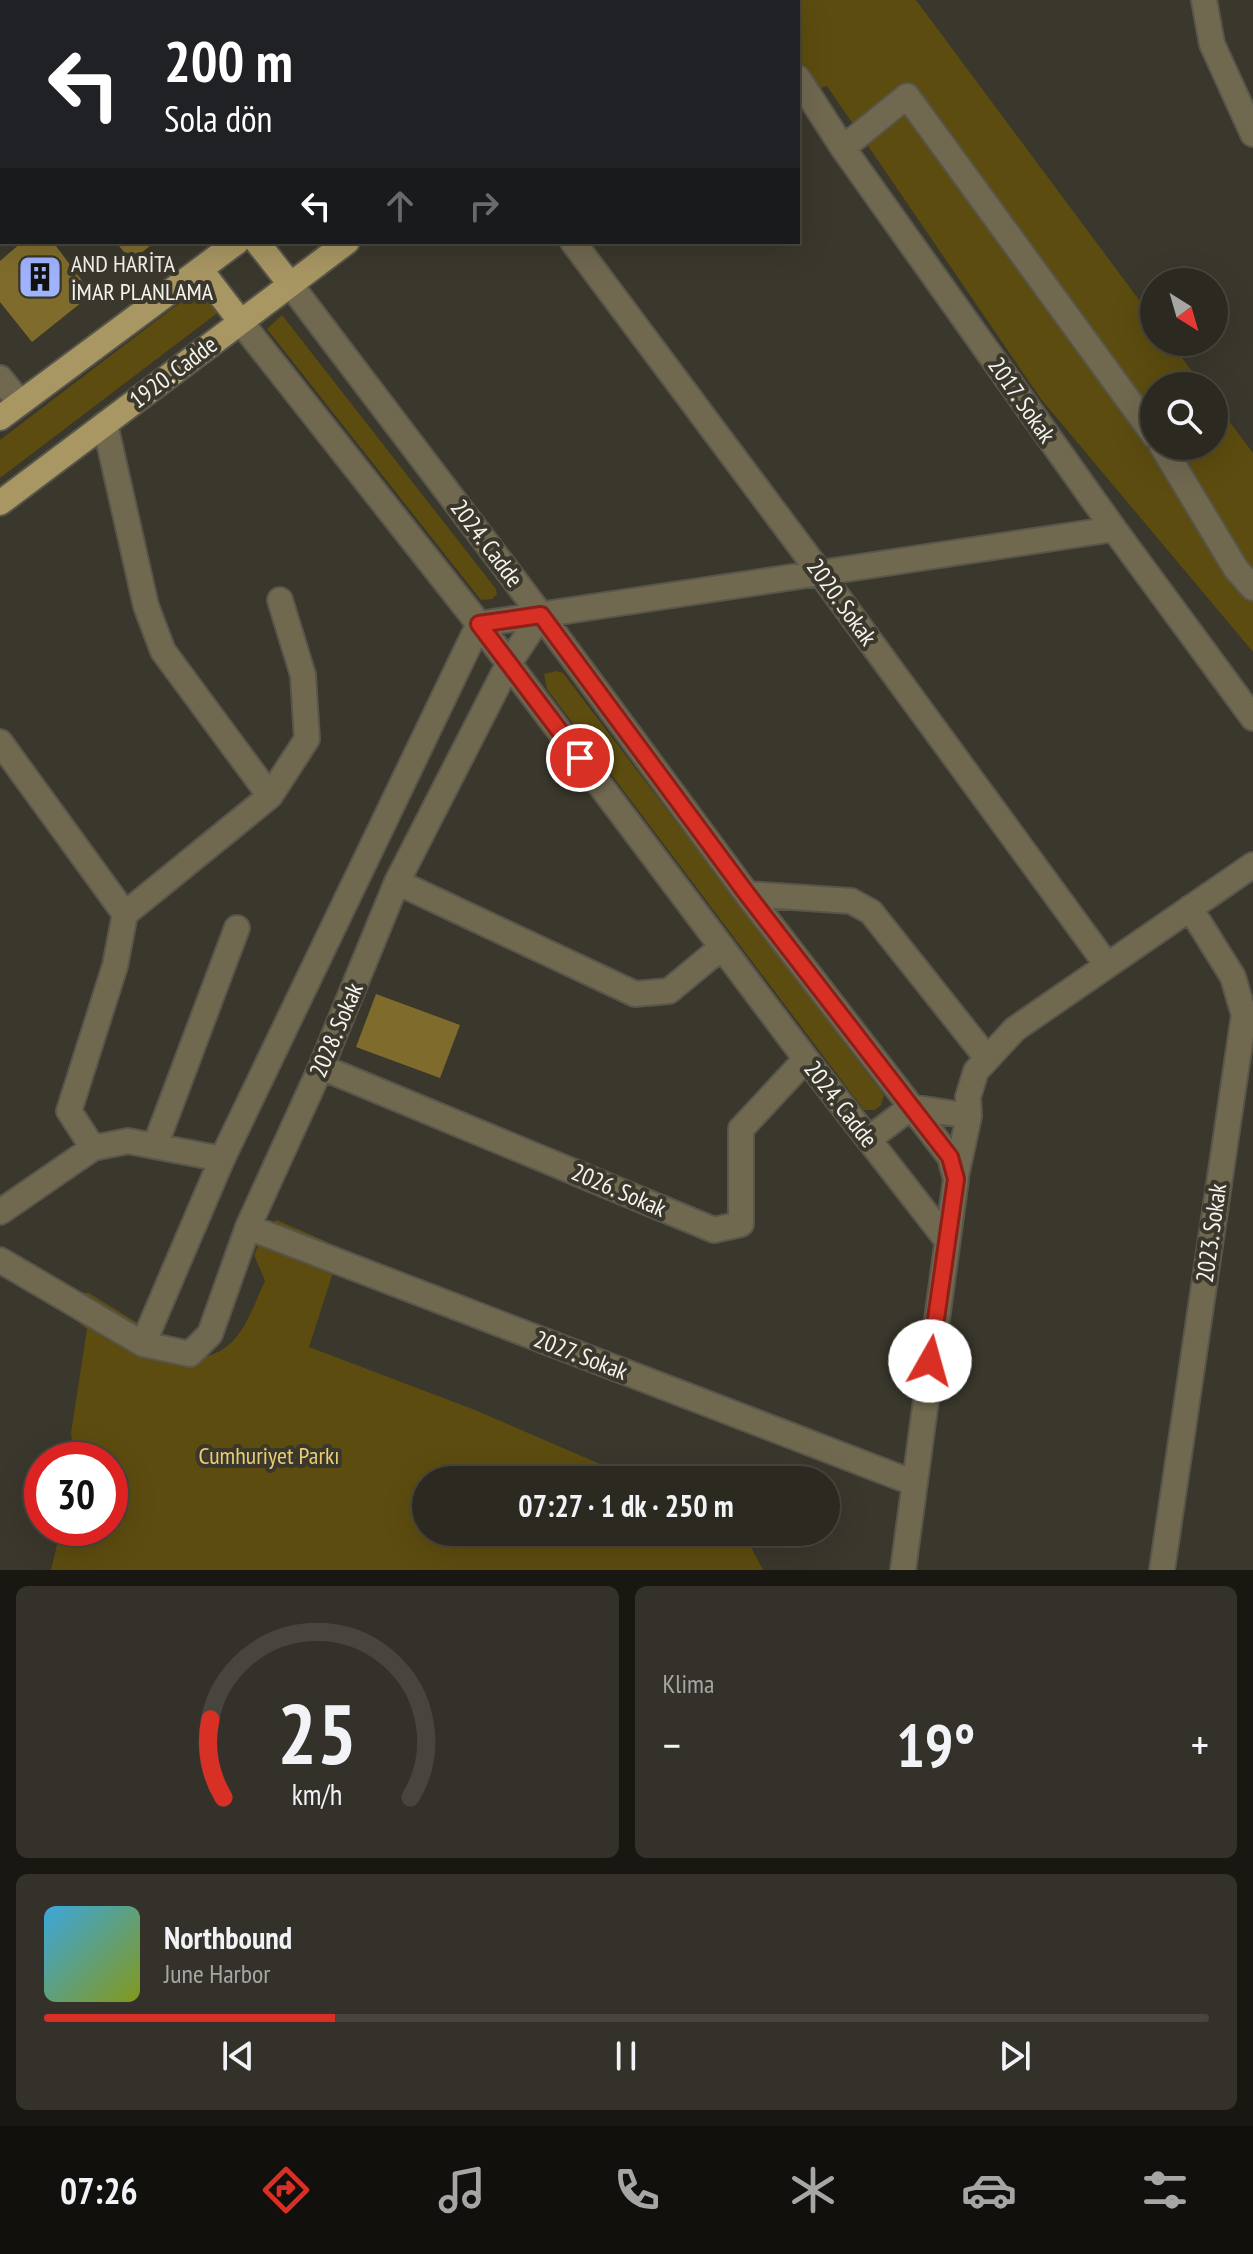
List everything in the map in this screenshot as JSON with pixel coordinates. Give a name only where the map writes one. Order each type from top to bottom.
[{"type":"main road","points":[[0,418],[234,244]]},
{"type":"main road","points":[[259,244],[290,284]]},
{"type":"main road","name":"1920. Cadde","points":[[0,503],[344,244]]},
{"type":"main road","points":[[201,270],[240,321]]},
{"type":"street","points":[[1204,0],[1212,44],[1253,134]]},
{"type":"street","name":"2017. Sokak","points":[[800,81],[843,148],[1114,529],[1253,718]]},
{"type":"street","points":[[843,148],[907,96],[1140,416]]},
{"type":"street","name":"2020. Sokak","points":[[574,244],[1107,965]]},
{"type":"street","name":"2024. Cadde","points":[[290,284],[541,615],[747,894],[950,1157],[956,1179]]},
{"type":"street","name":"2024. Cadde","points":[[240,321],[509,663],[806,1059],[946,1239]]},
{"type":"street","points":[[0,378],[20,403]]},
{"type":"street","points":[[105,424],[146,606],[163,651],[270,796]]},
{"type":"street","points":[[1170,460],[1236,569],[1253,588]]},
{"type":"street","points":[[479,624],[1114,529]]},
{"type":"street","points":[[93,1148],[69,1111],[115,966],[125,914],[270,796],[307,739],[303,675],[280,600]]},
{"type":"street","name":"2028. Sokak","points":[[0,1260],[143,1344],[190,1354],[210,1334],[248,1227],[321,1067],[397,882],[509,663],[541,615]]},
{"type":"street","name":"2028. Sokak","points":[[143,1344],[222,1159],[479,624]]},
{"type":"street","points":[[0,742],[125,914]]},
{"type":"street","points":[[903,1570],[946,1239],[969,1116],[968,1097],[976,1071],[1015,1029],[1253,865]]},
{"type":"street","points":[[397,882],[635,994],[669,991],[722,947]]},
{"type":"street","points":[[747,894],[851,901],[871,912],[987,1058]]},
{"type":"street","name":"2023. Sokak","points":[[1162,1570],[1244,1015],[1233,977],[1190,908]]},
{"type":"street","points":[[155,1146],[237,928]]},
{"type":"street","name":"2026. Sokak","points":[[321,1067],[714,1230],[741,1224],[741,1129],[806,1059]]},
{"type":"street","points":[[869,1139],[911,1107],[969,1116]]},
{"type":"street","points":[[0,1212],[93,1148],[128,1141],[222,1159]]},
{"type":"street","name":"2027. Sokak","points":[[248,1227],[914,1483]]},
{"type":"green space","points":[[800,0],[916,0],[1140,301],[1140,356],[1180,356],[1192,372],[1140,372],[1140,460],[1228,460],[1228,420],[1253,453],[1253,652],[1041,399],[827,86],[800,94]]},
{"type":"green space","points":[[202,291],[216,309],[216,314],[0,478],[0,440],[190,295]]},
{"type":"green space","points":[[282,315],[496,589],[497,594],[492,599],[481,600],[267,329]]},
{"type":"green space","points":[[563,673],[884,1095],[881,1105],[875,1110],[864,1110],[547,689],[544,674]]},
{"type":"green space","name":"Cumhuriyet Parkı","points":[[277,1220],[341,1248],[309,1347],[475,1410],[605,1466],[412,1466],[412,1546],[750,1546],[763,1570],[51,1570],[57,1546],[128,1546],[128,1442],[72,1442],[87,1329],[71,1316],[73,1299],[80,1293],[89,1293],[196,1359],[211,1355],[233,1341],[241,1331],[265,1281],[254,1255],[267,1225]]},
{"type":"building","name":"AND HARİTA İMAR PLANLAMA","points":[[20,244],[54,244],[92,294],[32,342],[0,302],[0,261]]},
{"type":"building","points":[[118,244],[152,244],[131,261]]},
{"type":"building","points":[[376,994],[460,1025],[440,1078],[356,1047]]},
{"type":"place","name":"AND HARİTA İMAR PLANLAMA","points":[[40,277]]},
{"type":"route","points":[[580,758],[479,624],[541,615],[747,894],[950,1157],[956,1179],[930,1361]]}]
